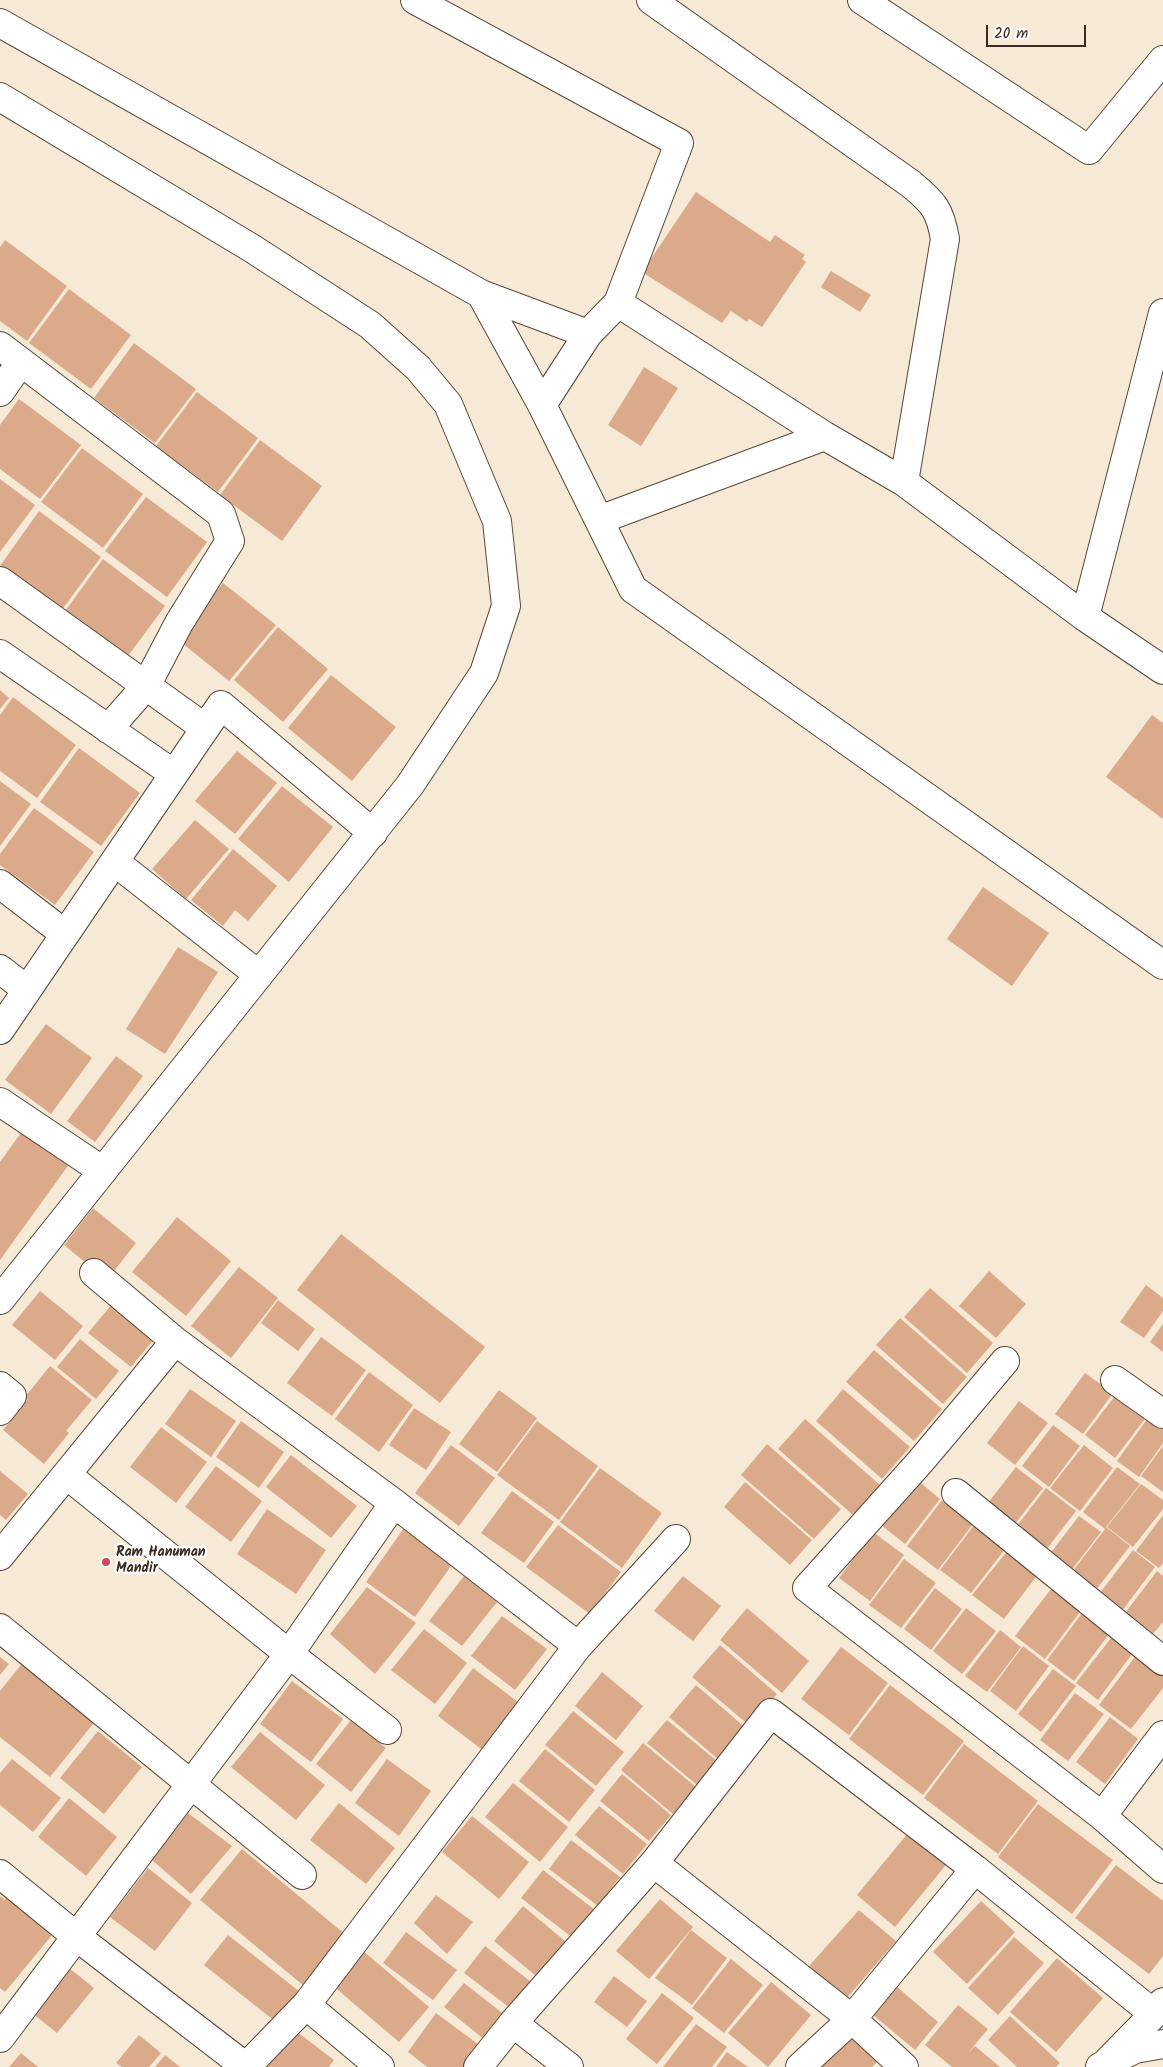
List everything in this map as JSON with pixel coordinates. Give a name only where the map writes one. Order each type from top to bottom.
[{"type":"street","points":[[415,0],[679,143],[618,303],[588,334],[542,405]]},
{"type":"street","points":[[651,0],[911,184],[929,199],[941,216],[945,239],[904,482]]},
{"type":"street","points":[[862,0],[1089,150],[1163,60]]},
{"type":"street","points":[[0,23],[480,294],[588,334]]},
{"type":"street","points":[[0,97],[253,249],[370,325],[418,368],[448,404],[497,521],[506,606],[484,672],[410,785],[0,1300]]},
{"type":"street","points":[[480,294],[542,405],[633,588],[1163,965]]},
{"type":"street","points":[[618,303],[825,436],[904,482],[1085,617],[1163,670]]},
{"type":"street","points":[[1085,617],[1163,314]]},
{"type":"street","points":[[0,392],[10,354],[221,514],[230,541],[179,623],[146,686],[108,729]]},
{"type":"street","points":[[599,520],[825,436]]},
{"type":"street","points":[[0,581],[205,728]]},
{"type":"street","points":[[0,654],[174,774]]},
{"type":"street","points":[[0,1030],[222,705],[373,833]]},
{"type":"street","points":[[115,862],[259,975]]},
{"type":"street","points":[[0,884],[65,934]]},
{"type":"street","points":[[0,969],[27,990]]},
{"type":"street","points":[[0,1102],[103,1171]]},
{"type":"street","points":[[94,1273],[175,1341],[394,1503],[578,1646]]},
{"type":"street","points":[[0,1556],[175,1341]]},
{"type":"street","points":[[1005,1361],[920,1462],[807,1588],[1102,1816],[1163,1868]]},
{"type":"street","points":[[1114,1380],[1163,1414]]},
{"type":"street","points":[[0,1386],[12,1396],[0,1411]]},
{"type":"street","points":[[67,1475],[289,1654],[387,1730]]},
{"type":"street","points":[[956,1493],[1163,1661]]},
{"type":"street","points":[[0,2038],[289,1654],[394,1503]]},
{"type":"street","points":[[0,1874],[77,1937],[246,2067],[306,2005],[578,1646],[676,1539]]},
{"type":"street","points":[[0,1628],[302,1875]]},
{"type":"street","points":[[478,2067],[513,2023],[654,1863],[771,1713],[1158,2008],[1103,2065]]},
{"type":"street","points":[[1102,1816],[1163,1735]]},
{"type":"street","points":[[654,1863],[852,2019],[904,2067]]},
{"type":"street","points":[[800,2067],[852,2019],[975,1869]]},
{"type":"street","points":[[306,2005],[380,2067]]},
{"type":"street","points":[[513,2023],[569,2067]]},
{"type":"street","points":[[1103,2065],[1135,2049],[1163,2044]]},
{"type":"building","points":[[696,192],[770,242],[775,235],[805,255],[802,259],[806,262],[762,327],[749,319],[747,322],[731,311],[722,323],[642,272]]},
{"type":"building","points":[[5,240],[67,286],[27,341],[0,321],[0,247]]},
{"type":"building","points":[[831,271],[871,295],[860,312],[821,287]]},
{"type":"building","points":[[69,289],[131,335],[91,389],[29,343]]},
{"type":"building","points":[[134,343],[196,389],[155,443],[94,398]]},
{"type":"building","points":[[644,367],[678,388],[641,446],[608,425]]},
{"type":"building","points":[[197,392],[258,438],[218,492],[156,446]]},
{"type":"building","points":[[19,399],[81,445],[40,499],[0,469],[0,425]]},
{"type":"building","points":[[260,440],[322,486],[282,541],[220,495]]},
{"type":"building","points":[[82,448],[143,494],[103,548],[41,502]]},
{"type":"building","points":[[0,479],[35,505],[0,552]]},
{"type":"building","points":[[146,497],[207,542],[167,597],[105,551]]},
{"type":"building","points":[[39,511],[101,557],[61,611],[0,566]]},
{"type":"building","points":[[103,559],[165,606],[125,660],[63,614]]},
{"type":"building","points":[[223,583],[276,625],[229,681],[177,639]]},
{"type":"building","points":[[278,627],[328,669],[283,722],[234,680]]},
{"type":"building","points":[[331,675],[396,727],[352,781],[288,728]]},
{"type":"building","points":[[0,690],[9,698],[0,709]]},
{"type":"building","points":[[13,697],[76,745],[37,798],[0,771],[0,715]]},
{"type":"building","points":[[1152,715],[1163,723],[1163,819],[1106,777]]},
{"type":"building","points":[[79,748],[140,793],[101,846],[40,802]]},
{"type":"building","points":[[237,751],[277,783],[235,834],[195,801]]},
{"type":"building","points":[[0,781],[31,804],[0,846]]},
{"type":"building","points":[[282,786],[333,827],[289,882],[238,839]]},
{"type":"building","points":[[34,808],[94,852],[55,905],[0,865],[0,854]]},
{"type":"building","points":[[195,820],[229,849],[186,899],[152,869]]},
{"type":"building","points":[[233,849],[277,886],[248,921],[235,910],[223,926],[191,900]]},
{"type":"building","points":[[983,887],[1049,933],[1012,986],[947,939]]},
{"type":"building","points":[[178,947],[218,972],[165,1054],[126,1029]]},
{"type":"building","points":[[46,1024],[92,1058],[51,1114],[5,1080]]},
{"type":"building","points":[[116,1056],[143,1076],[95,1142],[67,1121]]},
{"type":"building","points":[[23,1130],[70,1163],[0,1260],[0,1162]]},
{"type":"building","points":[[93,1208],[136,1243],[107,1280],[64,1245]]},
{"type":"building","points":[[177,1217],[231,1261],[186,1316],[132,1272]]},
{"type":"building","points":[[341,1234],[485,1347],[440,1403],[297,1290]]},
{"type":"building","points":[[239,1267],[278,1298],[231,1358],[191,1326]]},
{"type":"building","points":[[989,1271],[1026,1304],[996,1338],[959,1306]]},
{"type":"building","points":[[1146,1285],[1163,1298],[1163,1311],[1144,1338],[1120,1322]]},
{"type":"building","points":[[930,1288],[993,1343],[967,1373],[904,1317]]},
{"type":"building","points":[[40,1291],[83,1326],[55,1360],[12,1325]]},
{"type":"building","points":[[118,1297],[160,1332],[131,1367],[88,1333]]},
{"type":"building","points":[[278,1300],[315,1329],[298,1351],[261,1323]]},
{"type":"building","points":[[900,1318],[967,1377],[943,1404],[876,1345]]},
{"type":"building","points":[[1163,1324],[1163,1352],[1150,1342]]},
{"type":"building","points":[[321,1337],[366,1370],[332,1416],[287,1383]]},
{"type":"building","points":[[80,1339],[119,1371],[96,1399],[57,1367]]},
{"type":"building","points":[[874,1350],[942,1409],[914,1441],[846,1382]]},
{"type":"building","points":[[50,1366],[92,1400],[66,1431],[69,1433],[44,1464],[3,1430],[28,1399],[25,1397]]},
{"type":"building","points":[[369,1372],[413,1405],[379,1452],[335,1419]]},
{"type":"building","points":[[1085,1373],[1113,1393],[1083,1434],[1055,1414]]},
{"type":"building","points":[[190,1389],[236,1421],[211,1457],[165,1424]]},
{"type":"building","points":[[843,1389],[910,1447],[882,1479],[816,1421]]},
{"type":"building","points":[[499,1390],[537,1418],[497,1472],[459,1444]]},
{"type":"building","points":[[1118,1392],[1148,1415],[1115,1458],[1085,1435]]},
{"type":"building","points":[[1019,1401],[1048,1423],[1015,1465],[987,1443]]},
{"type":"building","points":[[414,1408],[451,1432],[426,1470],[389,1445]]},
{"type":"building","points":[[1150,1415],[1163,1424],[1163,1443],[1139,1477],[1117,1461]]},
{"type":"building","points":[[805,1419],[880,1485],[853,1515],[778,1449]]},
{"type":"building","points":[[241,1421],[284,1452],[259,1488],[216,1457]]},
{"type":"building","points":[[537,1421],[598,1466],[559,1520],[497,1475]]},
{"type":"building","points":[[1053,1425],[1080,1446],[1049,1487],[1022,1466]]},
{"type":"building","points":[[161,1427],[207,1462],[176,1503],[130,1467]]},
{"type":"building","points":[[767,1444],[841,1509],[814,1539],[741,1475]]},
{"type":"building","points":[[451,1445],[495,1478],[459,1526],[415,1493]]},
{"type":"building","points":[[1084,1445],[1113,1468],[1080,1511],[1050,1488]]},
{"type":"building","points":[[1163,1446],[1163,1492],[1141,1476]]},
{"type":"building","points":[[291,1455],[357,1506],[331,1538],[266,1487]]},
{"type":"building","points":[[216,1466],[262,1501],[231,1542],[185,1507]]},
{"type":"building","points":[[1016,1467],[1043,1488],[1011,1529],[984,1508]]},
{"type":"building","points":[[1117,1467],[1140,1484],[1106,1527],[1130,1546],[1096,1590],[1072,1572],[1105,1529],[1083,1512]]},
{"type":"building","points":[[600,1468],[662,1513],[622,1568],[560,1522]]},
{"type":"building","points":[[0,1471],[28,1494],[6,1520],[0,1515]]},
{"type":"building","points":[[915,1478],[940,1499],[905,1544],[880,1524]]},
{"type":"building","points":[[745,1482],[812,1540],[790,1565],[724,1507]]},
{"type":"building","points":[[1141,1484],[1163,1500],[1163,1509],[1133,1547],[1107,1527]]},
{"type":"building","points":[[1046,1488],[1076,1511],[1043,1554],[1013,1531]]},
{"type":"building","points":[[512,1491],[554,1522],[524,1563],[481,1533]]},
{"type":"building","points":[[942,1500],[973,1524],[938,1570],[907,1546]]},
{"type":"building","points":[[267,1509],[326,1550],[296,1594],[237,1554]]},
{"type":"building","points":[[1163,1515],[1163,1563],[1159,1568],[1136,1551]]},
{"type":"building","points":[[1079,1516],[1101,1532],[1067,1576],[1045,1560]]},
{"type":"building","points":[[975,1524],[1006,1548],[971,1593],[940,1570]]},
{"type":"building","points":[[558,1525],[621,1572],[590,1614],[526,1567]]},
{"type":"building","points":[[404,1528],[453,1563],[415,1617],[366,1582]]},
{"type":"building","points":[[873,1532],[904,1555],[870,1601],[839,1578]]},
{"type":"building","points":[[1008,1550],[1039,1573],[1004,1619],[972,1595]]},
{"type":"building","points":[[1133,1550],[1155,1567],[1122,1611],[1099,1594]]},
{"type":"building","points":[[904,1559],[936,1583],[901,1628],[869,1605]]},
{"type":"building","points":[[1157,1571],[1163,1576],[1163,1622],[1153,1634],[1125,1613]]},
{"type":"building","points":[[464,1576],[497,1602],[462,1646],[429,1621]]},
{"type":"building","points":[[683,1576],[721,1606],[693,1641],[654,1611]]},
{"type":"building","points":[[367,1587],[416,1623],[375,1674],[330,1634]]},
{"type":"building","points":[[935,1588],[962,1609],[931,1650],[904,1629]]},
{"type":"building","points":[[1051,1589],[1080,1612],[1045,1659],[1015,1636]]},
{"type":"building","points":[[747,1608],[809,1661],[782,1693],[720,1640]]},
{"type":"building","points":[[966,1608],[996,1631],[962,1674],[933,1651]]},
{"type":"building","points":[[1082,1613],[1109,1634],[1074,1681],[1047,1660]]},
{"type":"building","points":[[502,1616],[547,1649],[515,1690],[471,1656]]},
{"type":"building","points":[[424,1629],[467,1663],[435,1704],[391,1670]]},
{"type":"building","points":[[1000,1630],[1021,1647],[987,1692],[965,1676]]},
{"type":"building","points":[[1111,1638],[1132,1654],[1098,1700],[1076,1683]]},
{"type":"building","points":[[720,1645],[777,1694],[750,1726],[692,1677]]},
{"type":"building","points":[[1023,1646],[1049,1666],[1016,1711],[990,1691]]},
{"type":"building","points":[[841,1647],[888,1683],[849,1735],[801,1699]]},
{"type":"building","points":[[1141,1649],[1163,1667],[1163,1688],[1131,1729],[1099,1705]]},
{"type":"building","points":[[0,1657],[9,1664],[0,1675]]},
{"type":"building","points":[[24,1661],[97,1719],[50,1777],[0,1737],[0,1691]]},
{"type":"building","points":[[473,1668],[526,1708],[489,1755],[438,1716]]},
{"type":"building","points":[[1053,1669],[1076,1686],[1041,1732],[1018,1714]]},
{"type":"building","points":[[602,1672],[643,1706],[616,1740],[575,1706]]},
{"type":"building","points":[[292,1681],[343,1719],[311,1762],[260,1724]]},
{"type":"building","points":[[696,1685],[747,1729],[719,1760],[669,1717]]},
{"type":"building","points":[[890,1685],[964,1741],[923,1795],[849,1739]]},
{"type":"building","points":[[1075,1693],[1104,1714],[1068,1761],[1040,1740]]},
{"type":"building","points":[[573,1711],[624,1752],[596,1786],[545,1745]]},
{"type":"building","points":[[1110,1717],[1138,1739],[1105,1784],[1076,1762]]},
{"type":"building","points":[[351,1720],[386,1748],[351,1792],[316,1764]]},
{"type":"building","points":[[667,1720],[717,1761],[697,1785],[647,1743]]},
{"type":"building","points":[[98,1731],[142,1767],[104,1814],[60,1778]]},
{"type":"building","points":[[260,1732],[325,1785],[296,1820],[231,1767]]},
{"type":"building","points":[[643,1743],[696,1787],[673,1814],[621,1770]]},
{"type":"building","points":[[964,1744],[1038,1801],[998,1854],[924,1798]]},
{"type":"building","points":[[545,1749],[595,1790],[569,1822],[519,1781]]},
{"type":"building","points":[[12,1759],[61,1798],[33,1832],[0,1805],[0,1773]]},
{"type":"building","points":[[387,1759],[431,1791],[399,1836],[355,1803]]},
{"type":"building","points":[[622,1774],[671,1815],[649,1841],[600,1801]]},
{"type":"building","points":[[513,1783],[568,1827],[540,1862],[485,1817]]},
{"type":"building","points":[[69,1798],[117,1837],[86,1876],[38,1837]]},
{"type":"building","points":[[339,1803],[395,1848],[366,1884],[310,1840]]},
{"type":"building","points":[[1038,1804],[1113,1860],[1072,1914],[998,1857]]},
{"type":"building","points":[[599,1806],[647,1844],[623,1874],[575,1835]]},
{"type":"building","points":[[188,1813],[232,1846],[191,1894],[152,1860]]},
{"type":"building","points":[[472,1816],[529,1862],[499,1899],[442,1852]]},
{"type":"building","points":[[908,1833],[946,1865],[895,1927],[857,1895]]},
{"type":"building","points":[[571,1840],[620,1877],[598,1906],[549,1869]]},
{"type":"building","points":[[242,1849],[346,1935],[304,1986],[200,1900]]},
{"type":"building","points":[[1116,1865],[1163,1901],[1163,1956],[1149,1974],[1075,1918]]},
{"type":"building","points":[[148,1868],[192,1903],[155,1951],[110,1917]]},
{"type":"building","points":[[543,1870],[595,1910],[573,1938],[521,1898]]},
{"type":"building","points":[[436,1895],[473,1922],[447,1954],[414,1923]]},
{"type":"building","points":[[0,1896],[5,1900],[6,1898],[52,1935],[5,1992],[0,1988]]},
{"type":"building","points":[[660,1899],[693,1927],[649,1979],[616,1951]]},
{"type":"building","points":[[981,1901],[1015,1932],[967,1984],[933,1952]]},
{"type":"building","points":[[523,1906],[571,1946],[542,1981],[494,1941]]},
{"type":"building","points":[[859,1910],[896,1941],[846,1999],[809,1966]]},
{"type":"building","points":[[691,1930],[727,1958],[692,2005],[655,1978]]},
{"type":"building","points":[[406,1932],[457,1970],[433,2000],[383,1963]]},
{"type":"building","points":[[228,1935],[300,1992],[276,2022],[204,1965]]},
{"type":"building","points":[[1014,1937],[1044,1963],[998,2015],[968,1988]]},
{"type":"building","points":[[485,1946],[535,1985],[514,2011],[464,1973]]},
{"type":"building","points":[[362,1950],[429,2007],[399,2042],[332,1985]]},
{"type":"building","points":[[1057,1958],[1103,1998],[1056,2052],[1010,2012]]},
{"type":"building","points":[[731,1959],[763,1985],[724,2033],[692,2008]]},
{"type":"building","points":[[68,1967],[94,1988],[57,2033],[32,2013]]},
{"type":"building","points":[[614,1976],[647,2001],[627,2027],[594,2002]]},
{"type":"building","points":[[890,1981],[938,2022],[915,2050],[866,2009]]},
{"type":"building","points":[[771,1982],[811,2015],[768,2067],[728,2033]]},
{"type":"building","points":[[464,1983],[510,2019],[490,2044],[444,2007]]},
{"type":"building","points":[[662,1993],[694,2018],[657,2064],[626,2039]]},
{"type":"building","points":[[958,2005],[988,2029],[968,2053],[975,2046],[1000,2067],[952,2067],[925,2045]]},
{"type":"building","points":[[436,2013],[482,2047],[467,2067],[427,2067],[408,2052]]},
{"type":"building","points":[[1010,2016],[1060,2063],[1056,2067],[1017,2067],[988,2040]]},
{"type":"building","points":[[696,2024],[727,2047],[712,2067],[663,2067]]},
{"type":"building","points":[[292,2028],[334,2060],[329,2067],[262,2067]]},
{"type":"building","points":[[852,2028],[882,2057],[872,2067],[814,2067]]},
{"type":"building","points":[[139,2035],[161,2053],[149,2067],[122,2067],[116,2063]]},
{"type":"building","points":[[727,2052],[748,2067],[716,2067]]},
{"type":"building","points":[[21,2053],[38,2067],[9,2067]]},
{"type":"building","points":[[165,2055],[180,2067],[155,2067]]},
{"type":"place","name":"Ram Hanuman Mandir","points":[[106,1562]]}]
